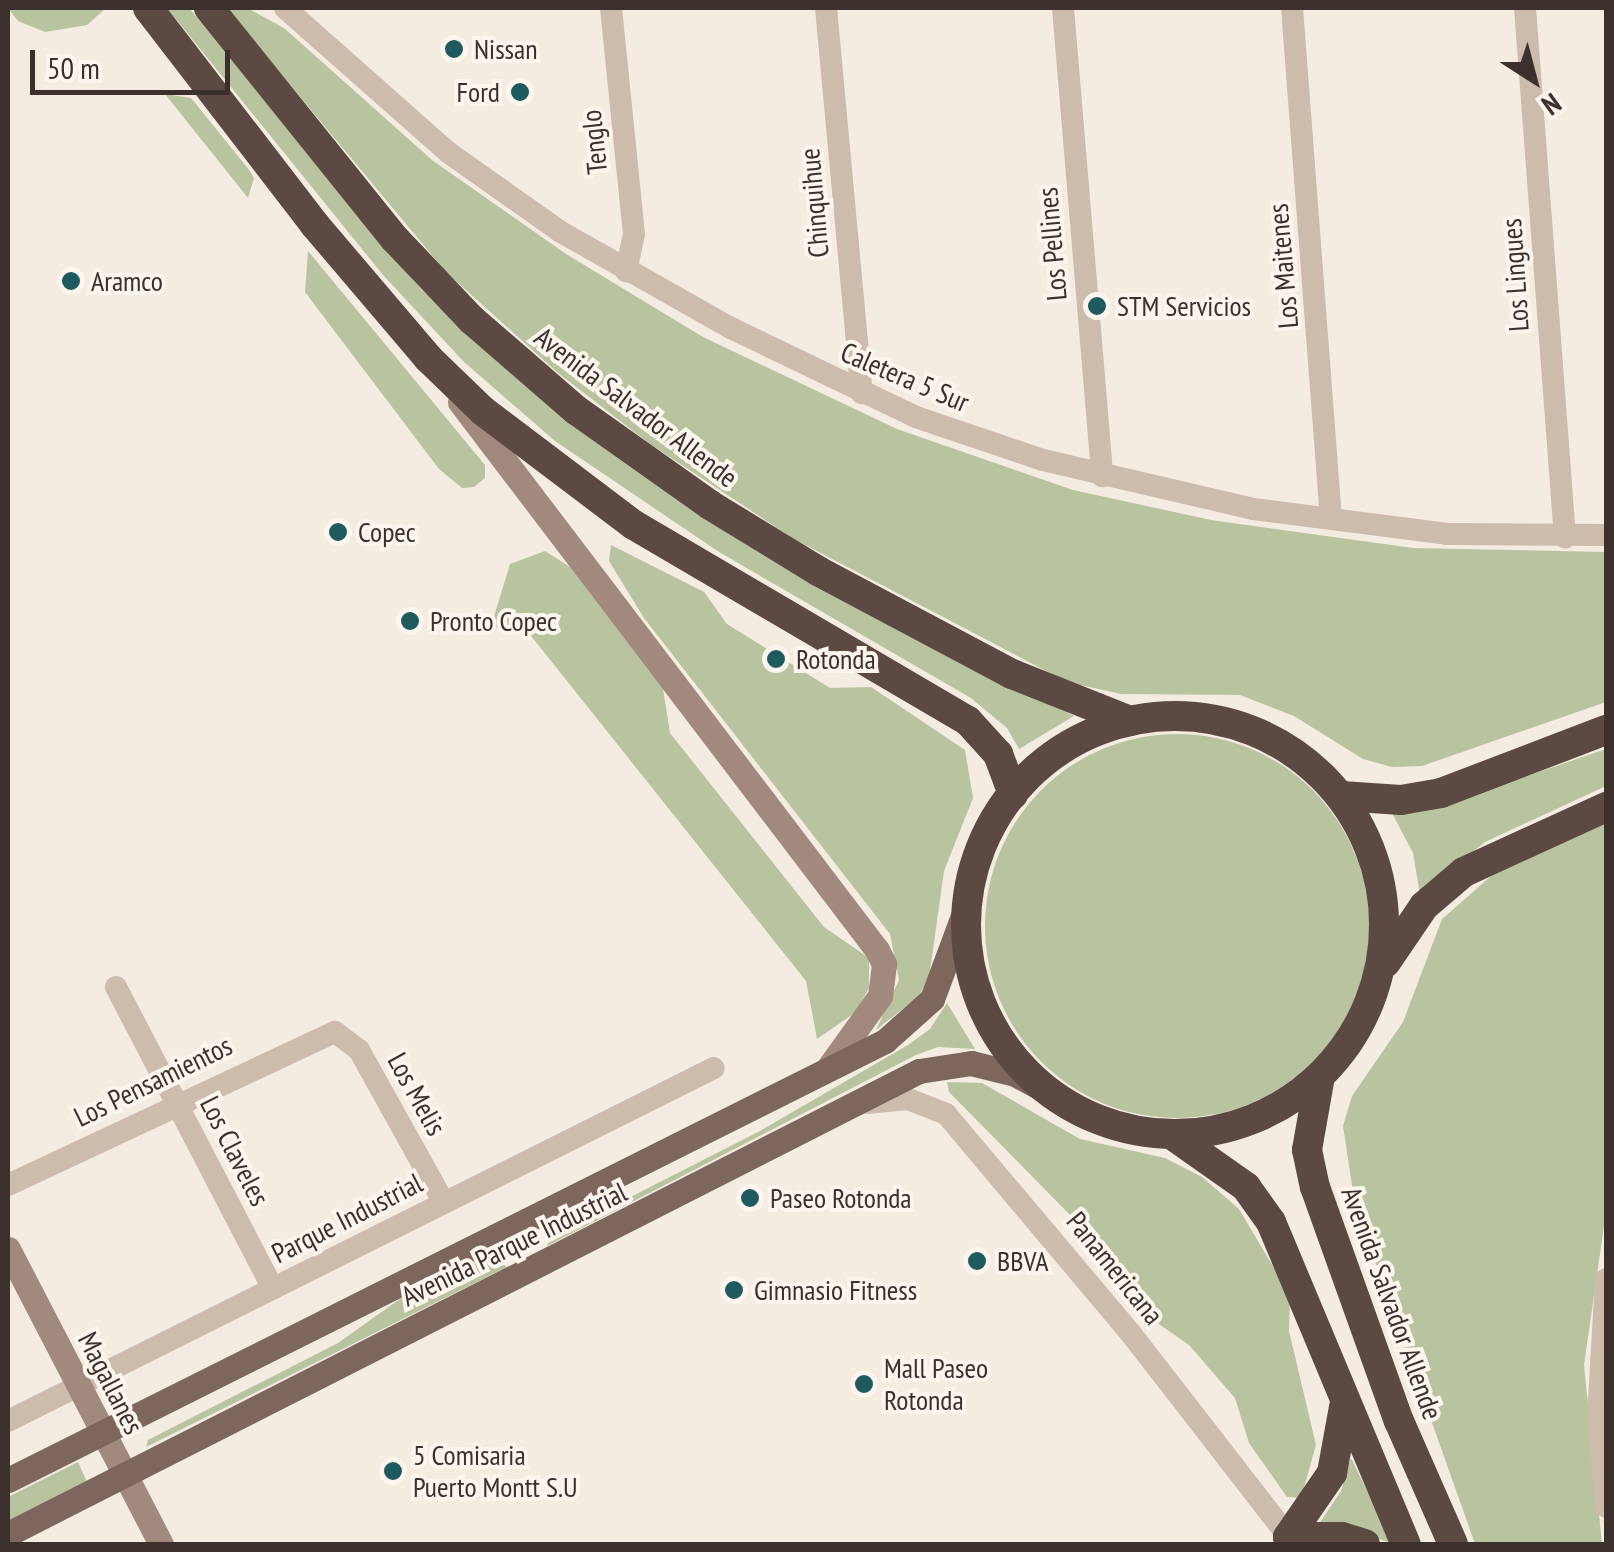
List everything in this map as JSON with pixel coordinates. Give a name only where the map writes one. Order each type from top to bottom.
[{"type":"highway","points":[[148,8],[315,225],[428,358],[524,443],[634,525],[978,729],[998,754],[1013,794]]},
{"type":"highway","name":"Avenida Salvador Allende","points":[[209,8],[395,239],[472,320],[576,410],[710,505],[818,571],[1012,674],[1130,721]]},
{"type":"highway","points":[[1377,983],[1386,918],[1382,885],[1359,823],[1314,767],[1247,728],[1169,716],[1130,721],[1086,736],[1046,761],[1013,794],[980,853],[967,905],[968,960],[982,1012],[1020,1068],[1055,1096],[1104,1121],[1172,1134],[1252,1120],[1320,1076],[1345,1048],[1405,930],[1453,880],[1486,858],[1606,808]]},
{"type":"highway","points":[[1341,796],[1401,800],[1441,793],[1606,730]]},
{"type":"highway","name":"Avenida Salvador Allende","points":[[1320,1076],[1309,1166],[1399,1422],[1453,1544]]},
{"type":"highway","points":[[1172,1134],[1230,1173],[1258,1201],[1284,1247],[1406,1544]]},
{"type":"highway","points":[[1285,1542],[1332,1473],[1344,1400]]},
{"type":"highway","points":[[1285,1542],[1342,1537],[1365,1544]]},
{"type":"main road","name":"Avenida Parque Industrial","points":[[8,1480],[826,1071],[920,1014],[943,980],[967,905]]},
{"type":"main road","name":"Avenida Parque Industrial","points":[[8,1534],[919,1072],[971,1063],[1015,1074],[1055,1096]]},
{"type":"main road","points":[[549,1262],[540,1235],[556,1206]]},
{"type":"main road","points":[[496,1236],[517,1278]]},
{"type":"street","name":"Caletera 5 Sur","points":[[285,8],[464,164],[626,270],[862,393],[972,438],[1102,476],[1331,519],[1447,534],[1606,535]]},
{"type":"street","name":"Tenglo","points":[[611,8],[634,234],[626,270]]},
{"type":"street","name":"Chinquihue","points":[[826,8],[862,393]]},
{"type":"street","name":"Los Pellines","points":[[1062,8],[1102,476]]},
{"type":"street","name":"Los Maitenes","points":[[1292,8],[1331,519]]},
{"type":"street","name":"Los Lingues","points":[[1525,8],[1564,537]]},
{"type":"street","points":[[428,358],[877,950],[884,964],[880,996],[826,1071]]},
{"type":"street","name":"Los Claveles","points":[[116,987],[273,1289]]},
{"type":"street","name":"Los Pensamientos","points":[[8,1185],[324,1032]]},
{"type":"street","name":"Los Melis","points":[[324,1032],[354,1043],[444,1204]]},
{"type":"street","name":"Parque Industrial","points":[[8,1422],[714,1068]]},
{"type":"street","name":"Panamericana","points":[[849,1106],[892,1098],[946,1114],[1132,1335],[1285,1542]]},
{"type":"street","name":"Magallanes","points":[[8,1249],[161,1544]]},
{"type":"street","points":[[1606,1279],[1598,1418],[1606,1507]]},
{"type":"green space","points":[[8,8],[106,8],[87,25],[45,32],[18,21]]},
{"type":"green space","points":[[167,8],[189,8],[421,289],[572,424],[760,553],[1074,716],[1019,749],[1007,728],[971,698],[719,552],[555,441],[464,362],[383,275]]},
{"type":"green space","points":[[226,8],[247,8],[284,28],[432,160],[566,254],[703,337],[897,429],[1073,490],[1211,520],[1413,548],[1606,552],[1606,702],[1422,766],[1392,767],[1363,759],[1294,716],[1240,695],[1121,694],[1067,682],[794,539],[650,444],[558,373],[446,272]]},
{"type":"green space","points":[[165,94],[191,98],[250,171],[254,178],[248,198]]},
{"type":"green space","points":[[308,251],[485,465],[485,478],[474,487],[462,488],[439,469],[305,292]]},
{"type":"green space","points":[[611,545],[704,592],[727,624],[830,688],[871,687],[965,750],[973,798],[944,871],[929,978],[919,996],[876,1030],[899,980],[890,934],[644,618],[609,561]]},
{"type":"green space","points":[[545,551],[570,567],[663,689],[670,733],[824,927],[869,958],[869,988],[856,1012],[817,1039],[806,981],[520,622],[501,631],[492,623],[510,564]]},
{"type":"green space","points":[[1177,734],[1215,737],[1251,748],[1284,766],[1313,790],[1337,819],[1355,852],[1366,888],[1366,964],[1355,1000],[1337,1033],[1313,1062],[1284,1086],[1251,1104],[1215,1115],[1177,1118],[1139,1115],[1103,1104],[1070,1086],[1041,1062],[1017,1033],[999,1000],[988,964],[985,926],[988,888],[999,852],[1017,819],[1041,790],[1070,766],[1103,748],[1139,737]]},
{"type":"green space","points":[[1606,749],[1606,786],[1485,842],[1420,895],[1413,853],[1392,813],[1492,788]]},
{"type":"green space","points":[[1606,823],[1606,1212],[1584,1365],[1602,1544],[1475,1544],[1355,1205],[1343,1126],[1352,1096],[1403,1022],[1442,919],[1498,870]]},
{"type":"green space","points":[[947,1003],[975,1049],[938,1047],[916,1055],[547,1246],[550,1238],[760,1131],[908,1045],[930,1029]]},
{"type":"green space","points":[[947,1082],[982,1083],[1080,1139],[1165,1158],[1202,1177],[1239,1209],[1290,1295],[1289,1331],[1316,1445],[1301,1498],[1287,1497],[1249,1443],[1235,1398],[1189,1345],[1156,1322],[1072,1217],[949,1092]]},
{"type":"green space","points":[[490,1255],[507,1267],[146,1447],[148,1440],[338,1343],[407,1294]]},
{"type":"green space","points":[[1351,1458],[1393,1544],[1372,1536],[1315,1530],[1341,1491]]},
{"type":"green space","points":[[78,1462],[87,1482],[8,1521],[8,1497]]},
{"type":"place","name":"Nissan","points":[[454,49]]},
{"type":"place","name":"Ford","points":[[520,92]]},
{"type":"place","name":"Aramco","points":[[71,281]]},
{"type":"place","name":"STM Servicios","points":[[1097,306]]},
{"type":"place","name":"Copec","points":[[338,532]]},
{"type":"place","name":"Pronto Copec","points":[[410,621]]},
{"type":"place","name":"Rotonda","points":[[776,659]]},
{"type":"place","name":"Paseo Rotonda","points":[[750,1198]]},
{"type":"place","name":"BBVA","points":[[977,1261]]},
{"type":"place","name":"Gimnasio Fitness","points":[[734,1290]]},
{"type":"place","name":"Mall Paseo Rotonda","points":[[864,1384]]},
{"type":"place","name":"5 Comisaria Puerto Montt S.U","points":[[393,1471]]}]
